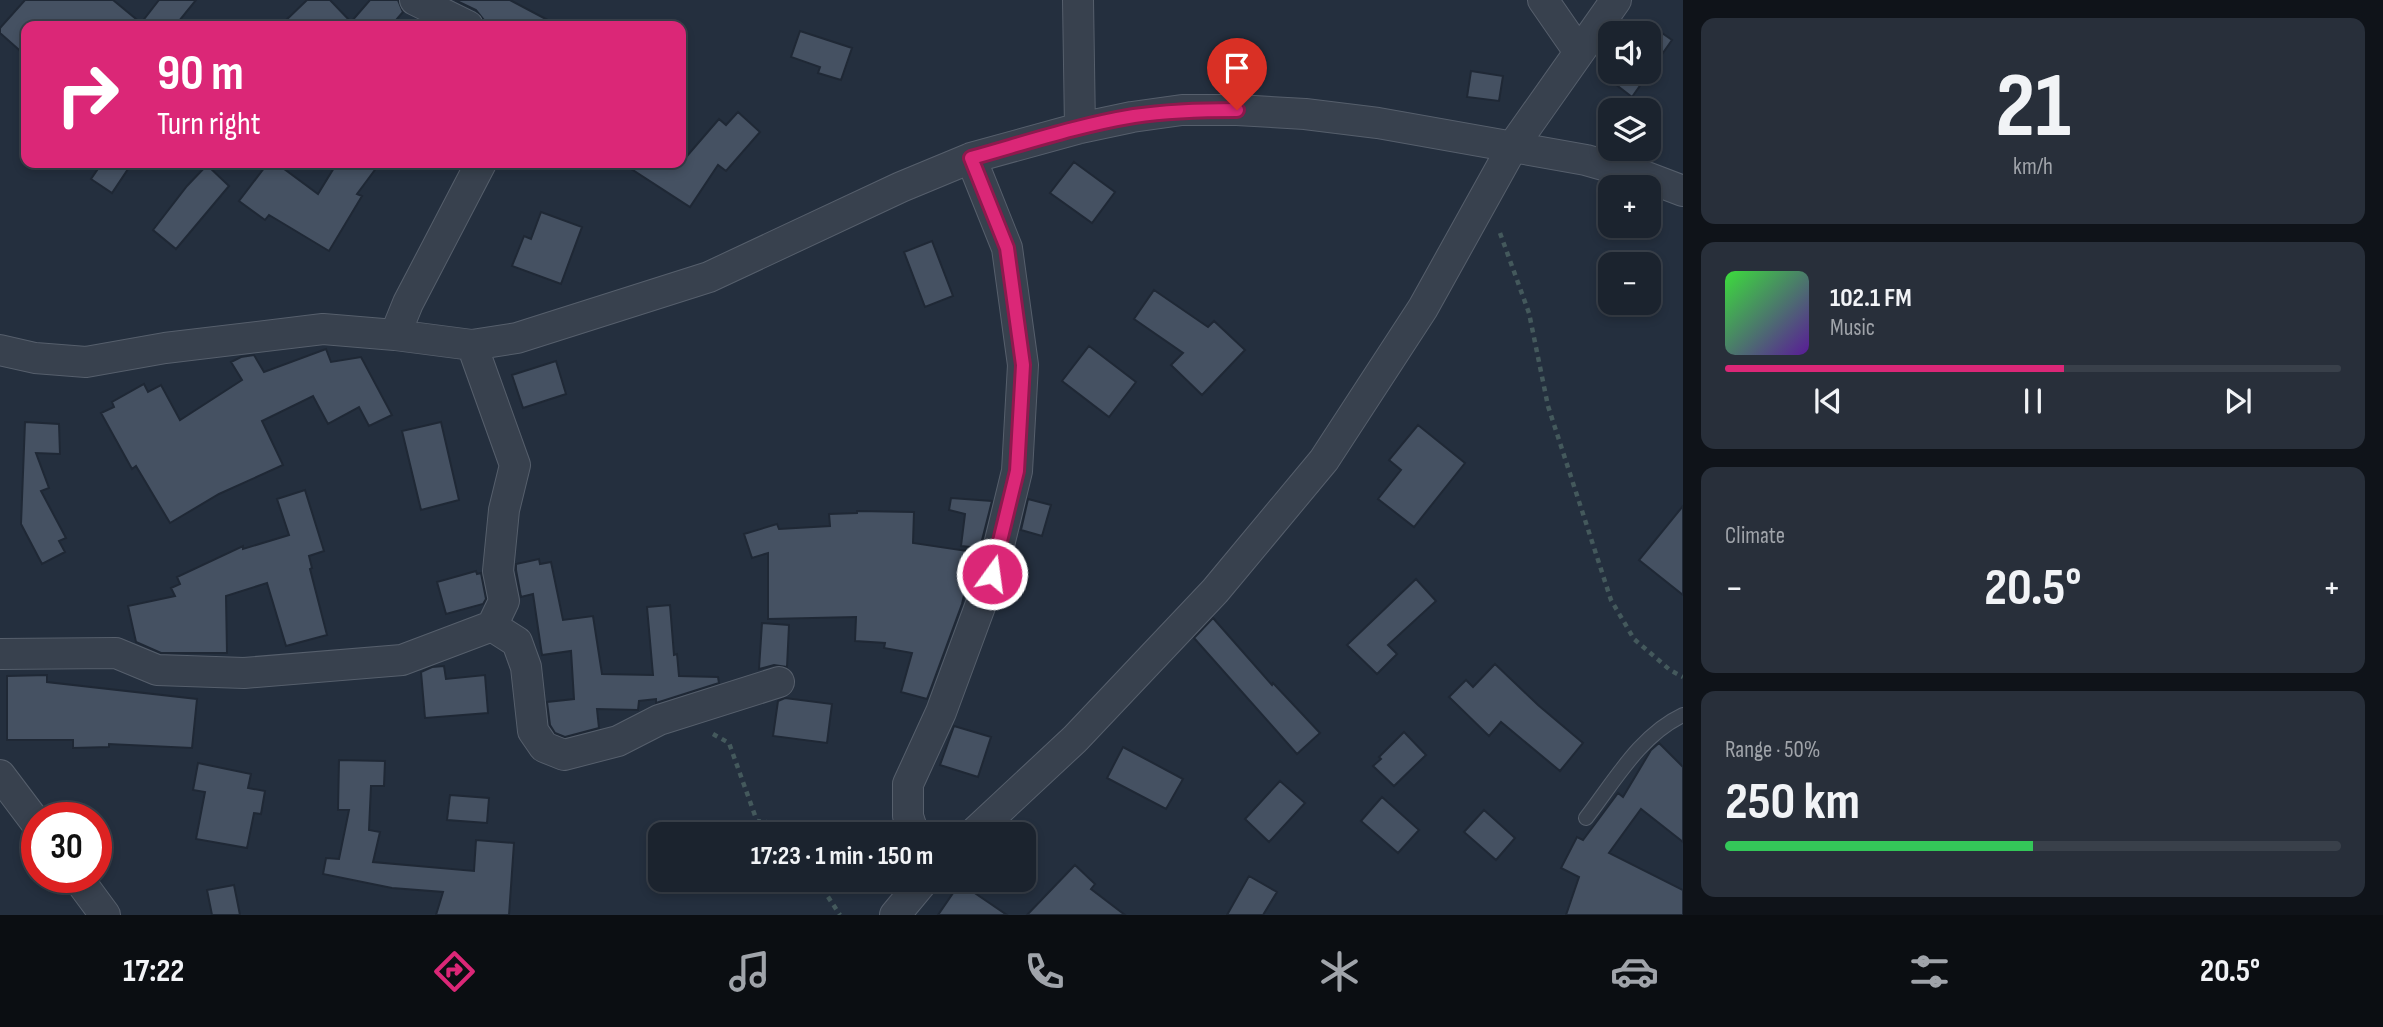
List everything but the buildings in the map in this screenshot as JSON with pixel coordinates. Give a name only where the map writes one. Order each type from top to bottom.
[{"type":"street","points":[[415,0],[458,21]]},
{"type":"street","points":[[1078,0],[1080,128]]},
{"type":"street","points":[[1544,0],[1579,52]]},
{"type":"street","points":[[986,822],[1075,739],[1215,591],[1324,460],[1423,308],[1513,146],[1616,0]]},
{"type":"street","points":[[0,350],[35,358],[86,362],[165,348],[323,329],[472,345],[517,338],[709,277],[901,187],[971,158],[1080,128],[1182,110],[1305,114],[1378,123],[1586,160],[1649,177],[1683,191]]},
{"type":"street","points":[[910,822],[908,784],[941,712],[992,574],[1017,471],[1023,365],[1007,248],[971,158]]},
{"type":"street","points":[[395,335],[408,303],[478,168]]},
{"type":"street","points":[[0,654],[116,653],[157,670],[244,673],[402,660],[492,626],[504,601],[498,571],[504,510],[515,465],[472,345]]},
{"type":"street","points":[[492,626],[517,642],[526,667],[533,731],[544,747],[564,755],[618,741],[659,720],[779,682]]},
{"type":"street","points":[[0,775],[21,803]]},
{"type":"street","points":[[902,913],[916,892]]},
{"type":"street","points":[[89,893],[105,915]]},
{"type":"lane","points":[[1586,818],[1644,743],[1683,715]]},
{"type":"path","points":[[1486,197],[1529,313],[1548,406],[1611,600],[1634,639],[1670,670],[1683,677]]},
{"type":"path","points":[[692,711],[699,727],[729,743],[757,821],[765,822]]},
{"type":"path","points":[[825,892],[839,915]]},
{"type":"route","points":[[992,574],[1017,471],[1023,365],[1007,248],[971,158],[1080,128],[1132,117],[1182,110],[1237,110]]}]
